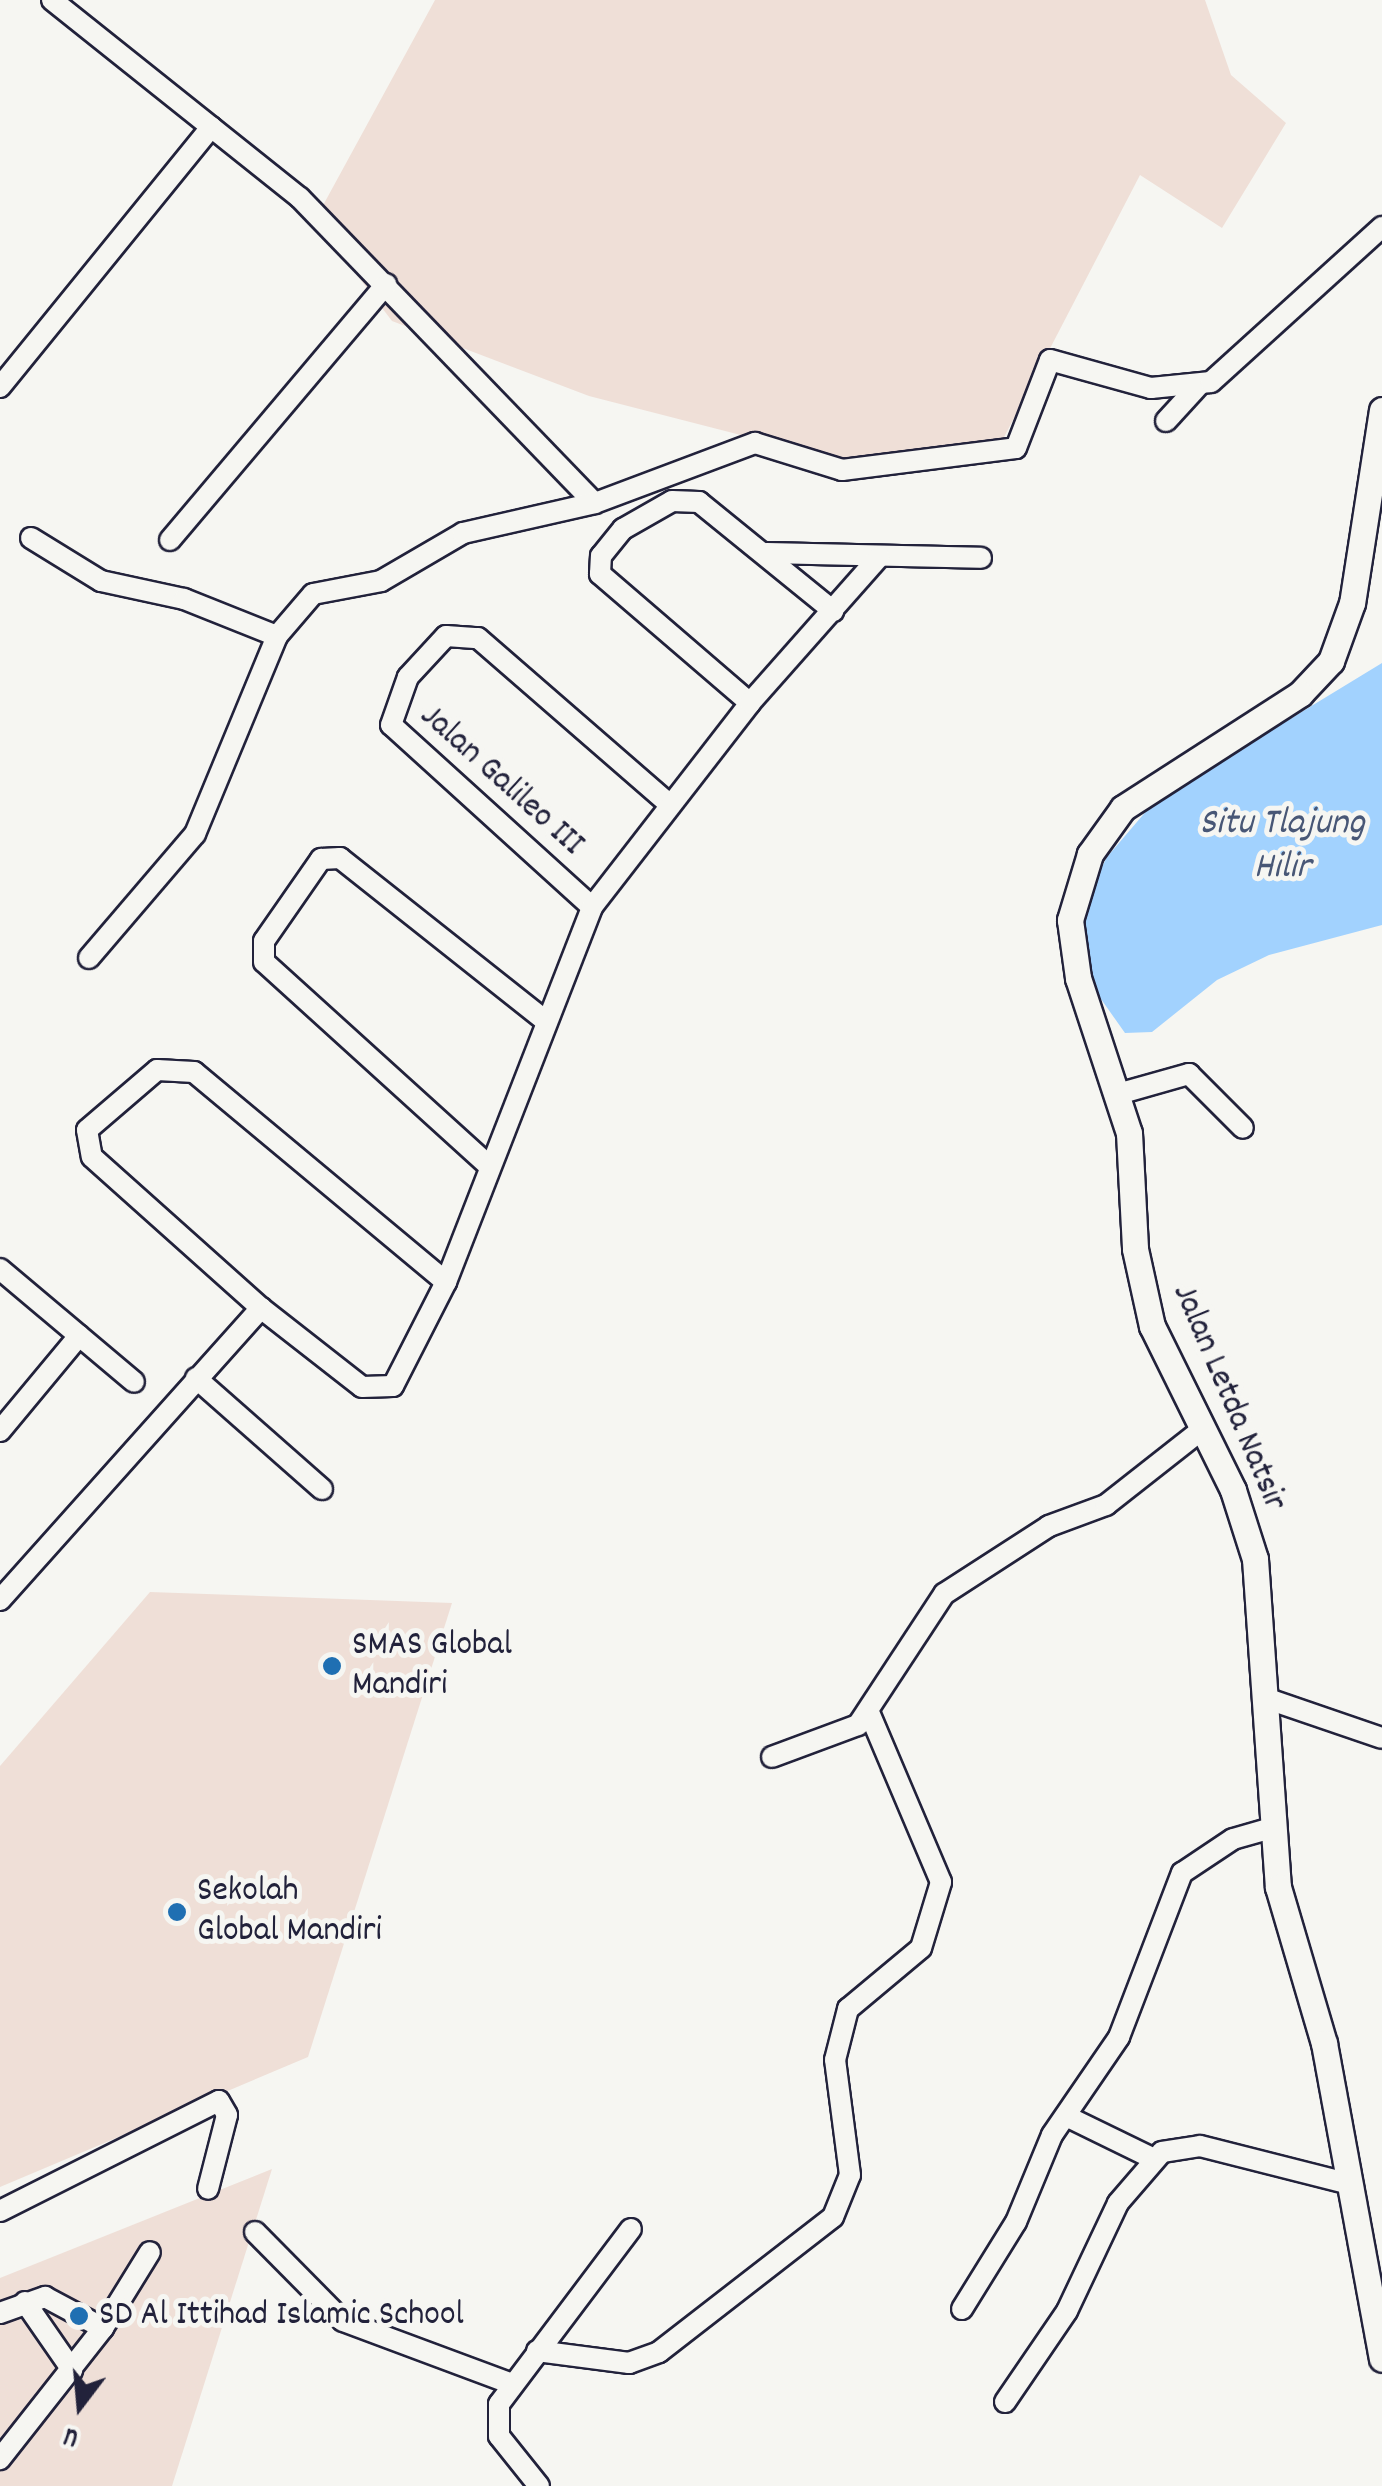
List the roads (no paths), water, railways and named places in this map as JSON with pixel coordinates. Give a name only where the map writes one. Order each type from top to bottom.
[{"type":"street","points":[[52,0],[300,198],[594,503]]},
{"type":"street","points":[[0,387],[211,127]]},
{"type":"street","points":[[88,958],[196,834],[277,636],[314,594],[382,581],[486,526],[594,503],[755,443],[842,470],[1016,448],[1050,360],[1151,388],[1199,385],[1225,373],[1382,228]]},
{"type":"street","points":[[170,540],[386,284]]},
{"type":"street","points":[[1166,421],[1199,385]]},
{"type":"street","name":"Jalan Letda Natsir","points":[[1382,410],[1352,603],[1332,662],[1276,711],[1144,789],[1105,830],[1080,876],[1071,949],[1118,1094],[1132,1152],[1140,1281],[1200,1430],[1247,1527],[1268,1700],[1269,1829],[1350,2184],[1382,2360]]},
{"type":"street","points":[[750,703],[599,565],[623,529],[687,499],[766,552],[834,611]]},
{"type":"street","points":[[31,538],[102,581],[184,599],[277,636]]},
{"type":"street","points":[[766,552],[982,558]]},
{"type":"street","points":[[446,1282],[194,1072],[157,1070],[97,1116],[87,1130],[92,1156],[261,1308],[362,1387],[385,1390],[404,1373],[446,1282],[543,1020],[592,908],[668,803],[750,703],[879,558]]},
{"type":"street","name":"Jalan Galileo III","points":[[592,908],[391,725],[408,678],[446,636],[478,638],[668,803]]},
{"type":"street","points":[[488,1165],[264,962],[264,941],[321,859],[340,858],[543,1020]]},
{"type":"street","points":[[1118,1094],[1189,1074],[1243,1128]]},
{"type":"street","points":[[0,1269],[134,1382]]},
{"type":"street","points":[[0,1600],[261,1308]]},
{"type":"street","points":[[0,1430],[79,1336]]},
{"type":"street","points":[[196,1378],[322,1490]]},
{"type":"street","points":[[772,1757],[836,1739],[869,1712],[944,1594],[1049,1526],[1106,1505],[1200,1430]]},
{"type":"street","points":[[1268,1700],[1382,1738]]},
{"type":"street","points":[[537,2351],[629,2363],[659,2352],[833,2216],[850,2174],[835,2060],[848,2008],[921,1948],[941,1882],[869,1712]]},
{"type":"street","points":[[962,2310],[1066,2116],[1126,2022],[1182,1873],[1233,1839],[1269,1829]]},
{"type":"street","points":[[0,2210],[219,2101],[227,2115],[208,2189]]},
{"type":"street","points":[[1066,2116],[1152,2158],[1200,2146],[1350,2184]]},
{"type":"street","points":[[1005,2402],[1152,2158]]},
{"type":"street","points":[[539,2486],[499,2436],[495,2414],[510,2382],[632,2229]]},
{"type":"street","points":[[255,2232],[343,2322],[510,2382]]},
{"type":"street","points":[[0,2459],[103,2328],[150,2252]]},
{"type":"street","points":[[0,2313],[24,2302],[54,2299],[103,2328]]},
{"type":"street","points":[[24,2302],[72,2370]]},
{"type":"water","name":"Situ Tlajung Hilir","points":[[1382,663],[1382,925],[1269,955],[1217,980],[1152,1032],[1125,1033],[1096,992],[1082,932],[1083,904],[1107,857],[1154,802]]},
{"type":"place","name":"SMAS Global Mandiri","points":[[332,1666]]},
{"type":"place","name":"Sekolah Global Mandiri","points":[[177,1912]]},
{"type":"place","name":"SD Al Ittihad Islamic School","points":[[79,2316]]}]
